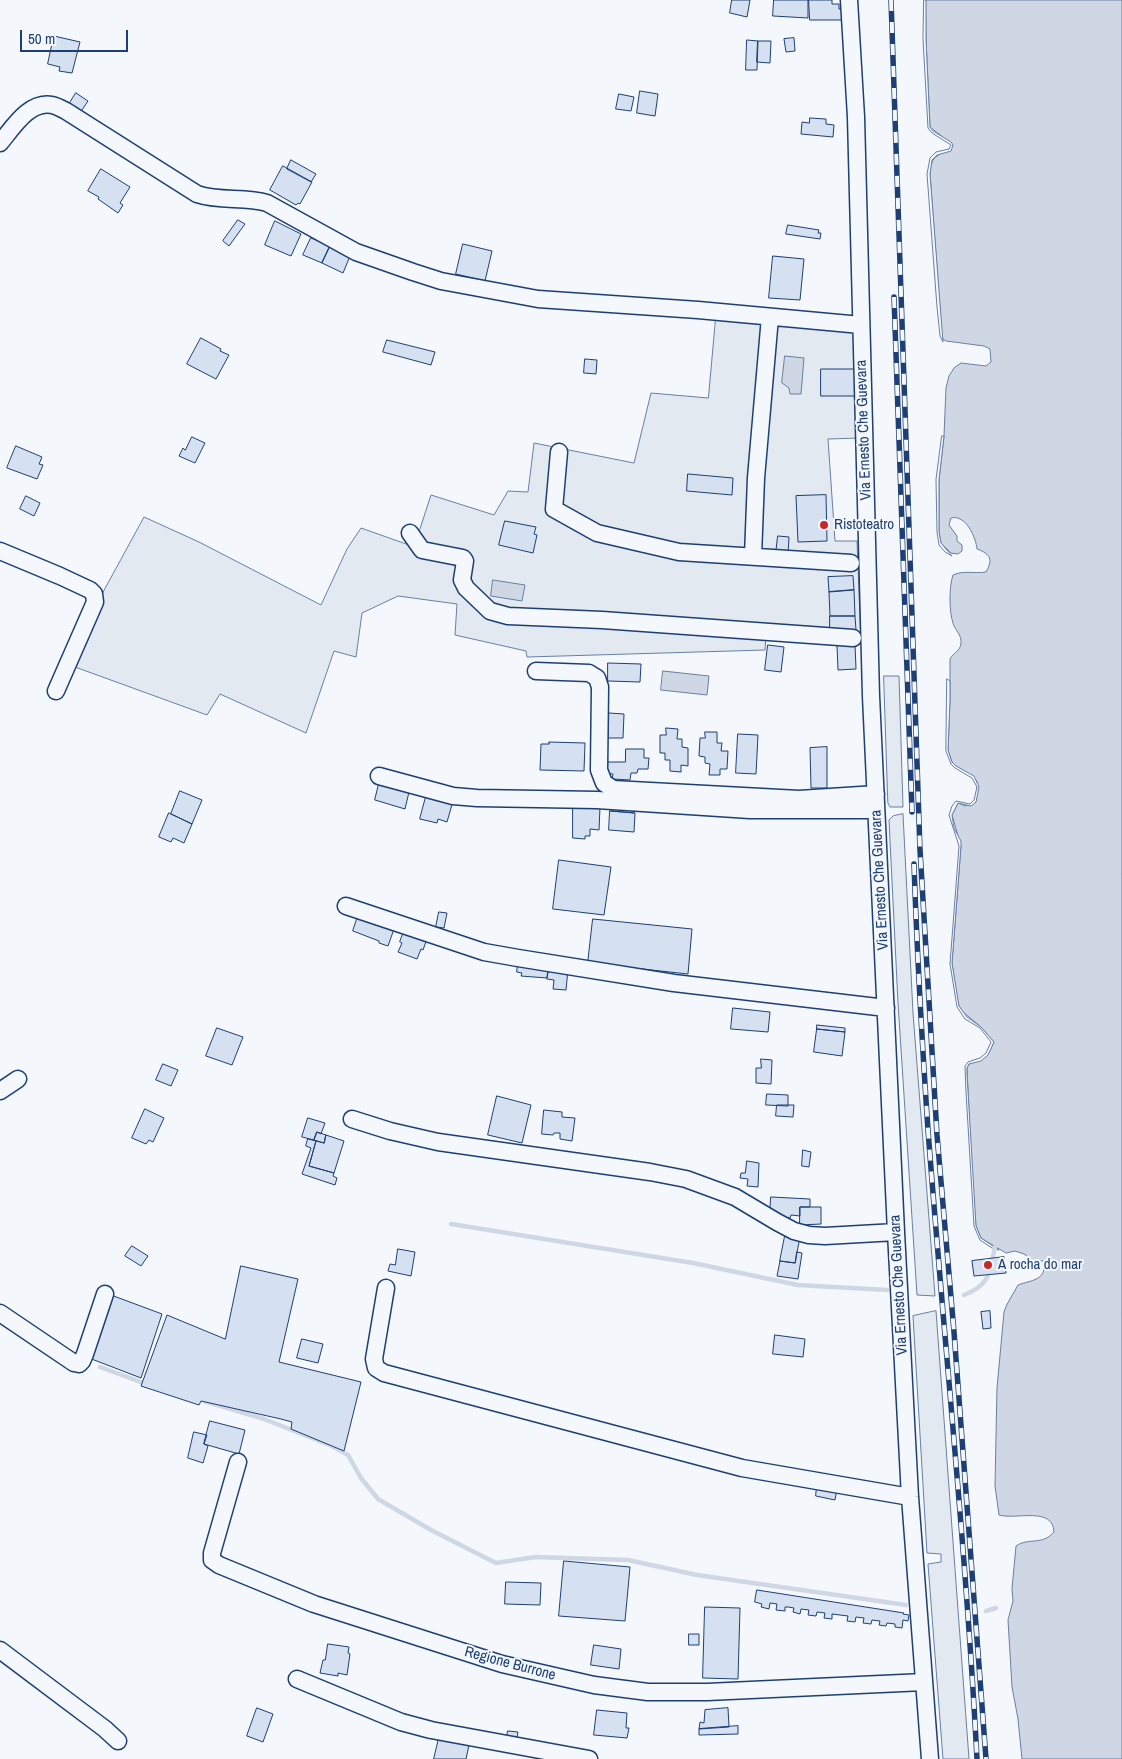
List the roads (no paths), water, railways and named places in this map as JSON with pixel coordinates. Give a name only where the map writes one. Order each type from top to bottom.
[{"type":"street","name":"Via Ernesto Che Guevara","points":[[849,0],[856,117],[871,696],[910,1497],[930,1759]]},
{"type":"street","points":[[0,143],[26,114],[37,106],[52,105],[66,111],[197,194],[210,198],[254,199],[267,203],[356,252],[441,280],[538,299],[861,324]]},
{"type":"street","points":[[753,556],[756,478],[770,317]]},
{"type":"street","points":[[559,452],[554,509],[597,533],[679,552],[851,563]]},
{"type":"street","points":[[410,533],[422,550],[463,558],[465,561],[462,580],[466,588],[490,611],[508,616],[602,620],[854,638]]},
{"type":"street","points":[[0,551],[90,590],[94,594],[95,602],[56,692]]},
{"type":"street","points":[[536,672],[589,673],[597,678],[600,687],[599,770],[604,784],[613,789],[876,802]]},
{"type":"street","points":[[379,776],[452,796],[477,798],[597,800],[750,810],[876,802]]},
{"type":"street","points":[[346,906],[484,952],[674,982],[886,1008]]},
{"type":"street","points":[[0,1091],[18,1079]]},
{"type":"street","points":[[352,1119],[390,1131],[438,1142],[650,1172],[686,1179],[735,1197],[794,1231],[809,1235],[825,1236],[896,1232]]},
{"type":"street","points":[[386,1288],[374,1359],[376,1368],[384,1374],[742,1468],[910,1497]]},
{"type":"street","points":[[0,1312],[79,1364],[82,1361],[105,1294]]},
{"type":"street","name":"Regione Burrone","points":[[238,1462],[212,1553],[212,1560],[219,1565],[314,1604],[502,1664],[547,1676],[624,1689],[648,1692],[707,1692],[924,1682]]},
{"type":"street","points":[[0,1650],[105,1729],[118,1741]]},
{"type":"street","points":[[297,1679],[401,1722],[431,1730],[589,1759]]},
{"type":"waterway","points":[[451,1224],[693,1263],[798,1285],[887,1290]]},
{"type":"waterway","points":[[964,1295],[973,1291],[984,1282],[990,1271],[995,1247]]},
{"type":"waterway","points":[[100,1367],[146,1384]]},
{"type":"waterway","points":[[204,1401],[264,1419],[332,1446],[348,1455],[361,1478],[378,1499],[431,1530],[496,1563],[535,1557],[628,1560],[697,1575],[906,1605]]},
{"type":"waterway","points":[[986,1611],[996,1608]]},
{"type":"railway","points":[[891,0],[920,850],[937,1135],[954,1332],[986,1759]]},
{"type":"railway","points":[[894,297],[912,812]]},
{"type":"railway","points":[[914,864],[928,1130],[961,1523],[977,1759]]},
{"type":"place","name":"Ristoteatro","points":[[824,525]]},
{"type":"place","name":"A rocha do mar","points":[[988,1265]]}]
